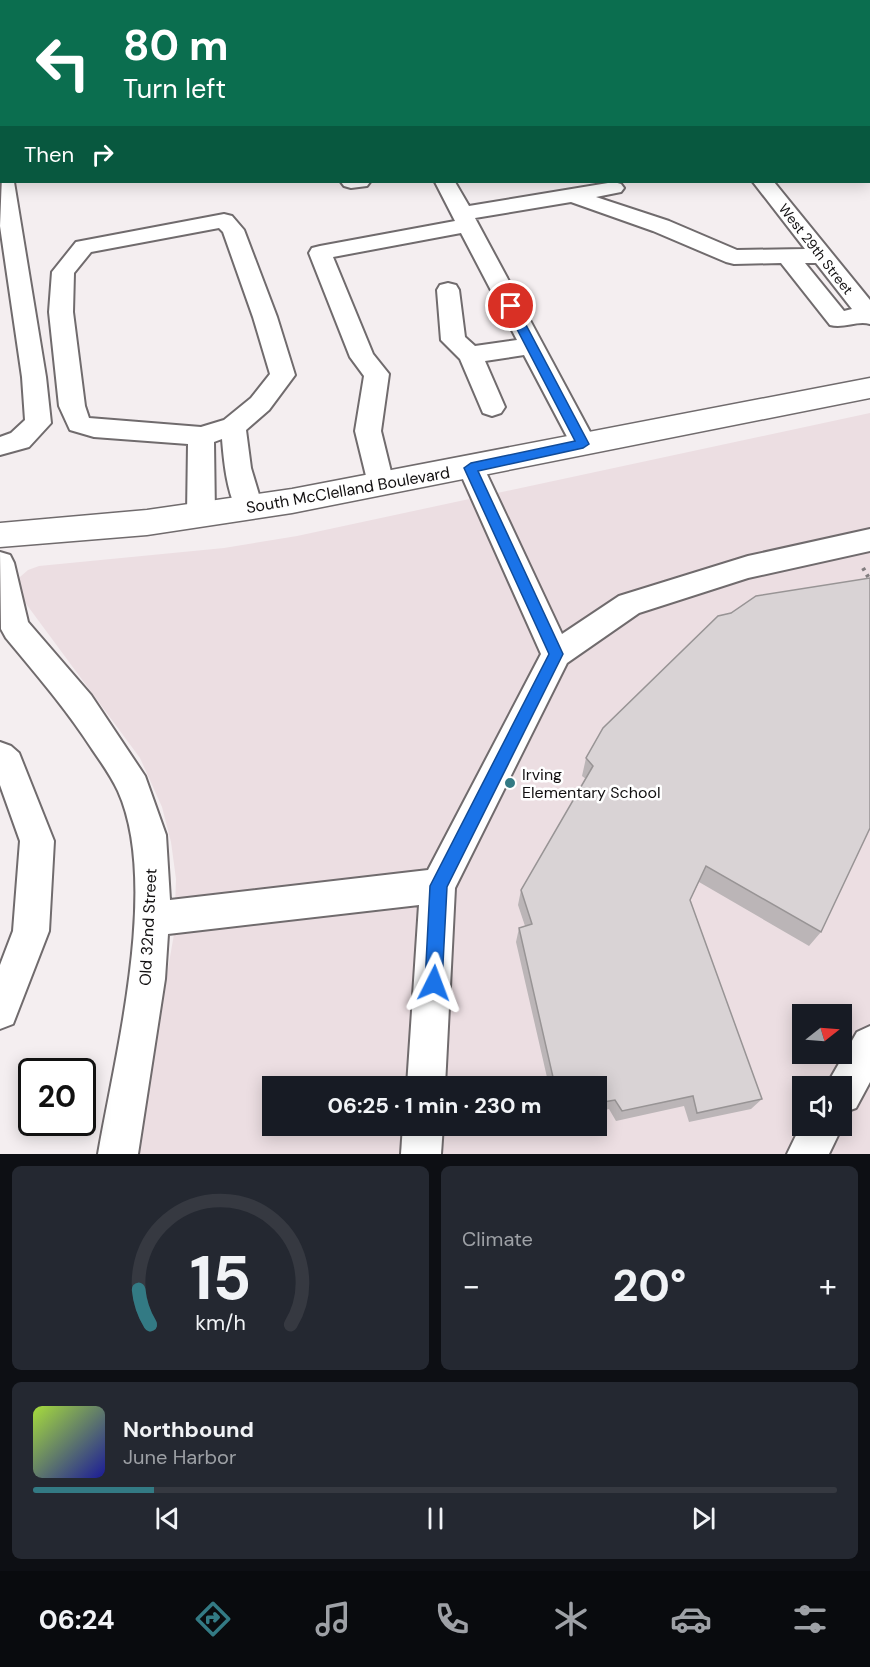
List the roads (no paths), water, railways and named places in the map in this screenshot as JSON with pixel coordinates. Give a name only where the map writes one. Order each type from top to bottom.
[{"type":"main road","name":"South McClelland Boulevard","points":[[0,535],[104,528],[249,508],[471,468],[870,388]]},
{"type":"street","points":[[446,183],[583,444]]},
{"type":"street","name":"West 29th Street","points":[[764,183],[869,315]]},
{"type":"street","points":[[381,484],[368,431],[377,374],[362,357],[320,253],[574,195],[614,188]]},
{"type":"street","points":[[574,195],[593,204],[661,226],[734,257],[822,256]]},
{"type":"street","points":[[0,446],[20,440],[38,423],[34,377],[4,196]]},
{"type":"street","points":[[224,221],[233,230],[283,375],[260,404],[233,427],[201,436],[94,428],[79,424],[72,406],[61,312],[63,272],[84,247],[224,221]]},
{"type":"street","points":[[787,256],[838,320],[869,315]]},
{"type":"street","points":[[448,290],[453,340],[470,355],[492,407]]},
{"type":"street","points":[[470,355],[532,346]]},
{"type":"street","points":[[233,427],[238,468],[249,508]]},
{"type":"street","points":[[201,436],[201,515]]},
{"type":"street","points":[[471,468],[556,654]]},
{"type":"street","points":[[427,1076],[438,886],[556,654],[629,604],[748,567],[865,551]]},
{"type":"street","name":"Old 32nd Street","points":[[0,563],[10,613],[16,629],[80,705],[133,787],[149,835],[152,852],[152,919],[147,979],[114,1149]]},
{"type":"street","points":[[0,756],[8,764],[37,841],[32,931],[0,1011]]},
{"type":"street","points":[[152,919],[438,886]]},
{"type":"street","points":[[852,1076],[870,1045]]},
{"type":"street","points":[[421,1154],[422,1136]]},
{"type":"street","points":[[807,1154],[818,1136]]},
{"type":"place","name":"Irving Elementary School","points":[[510,783]]}]
